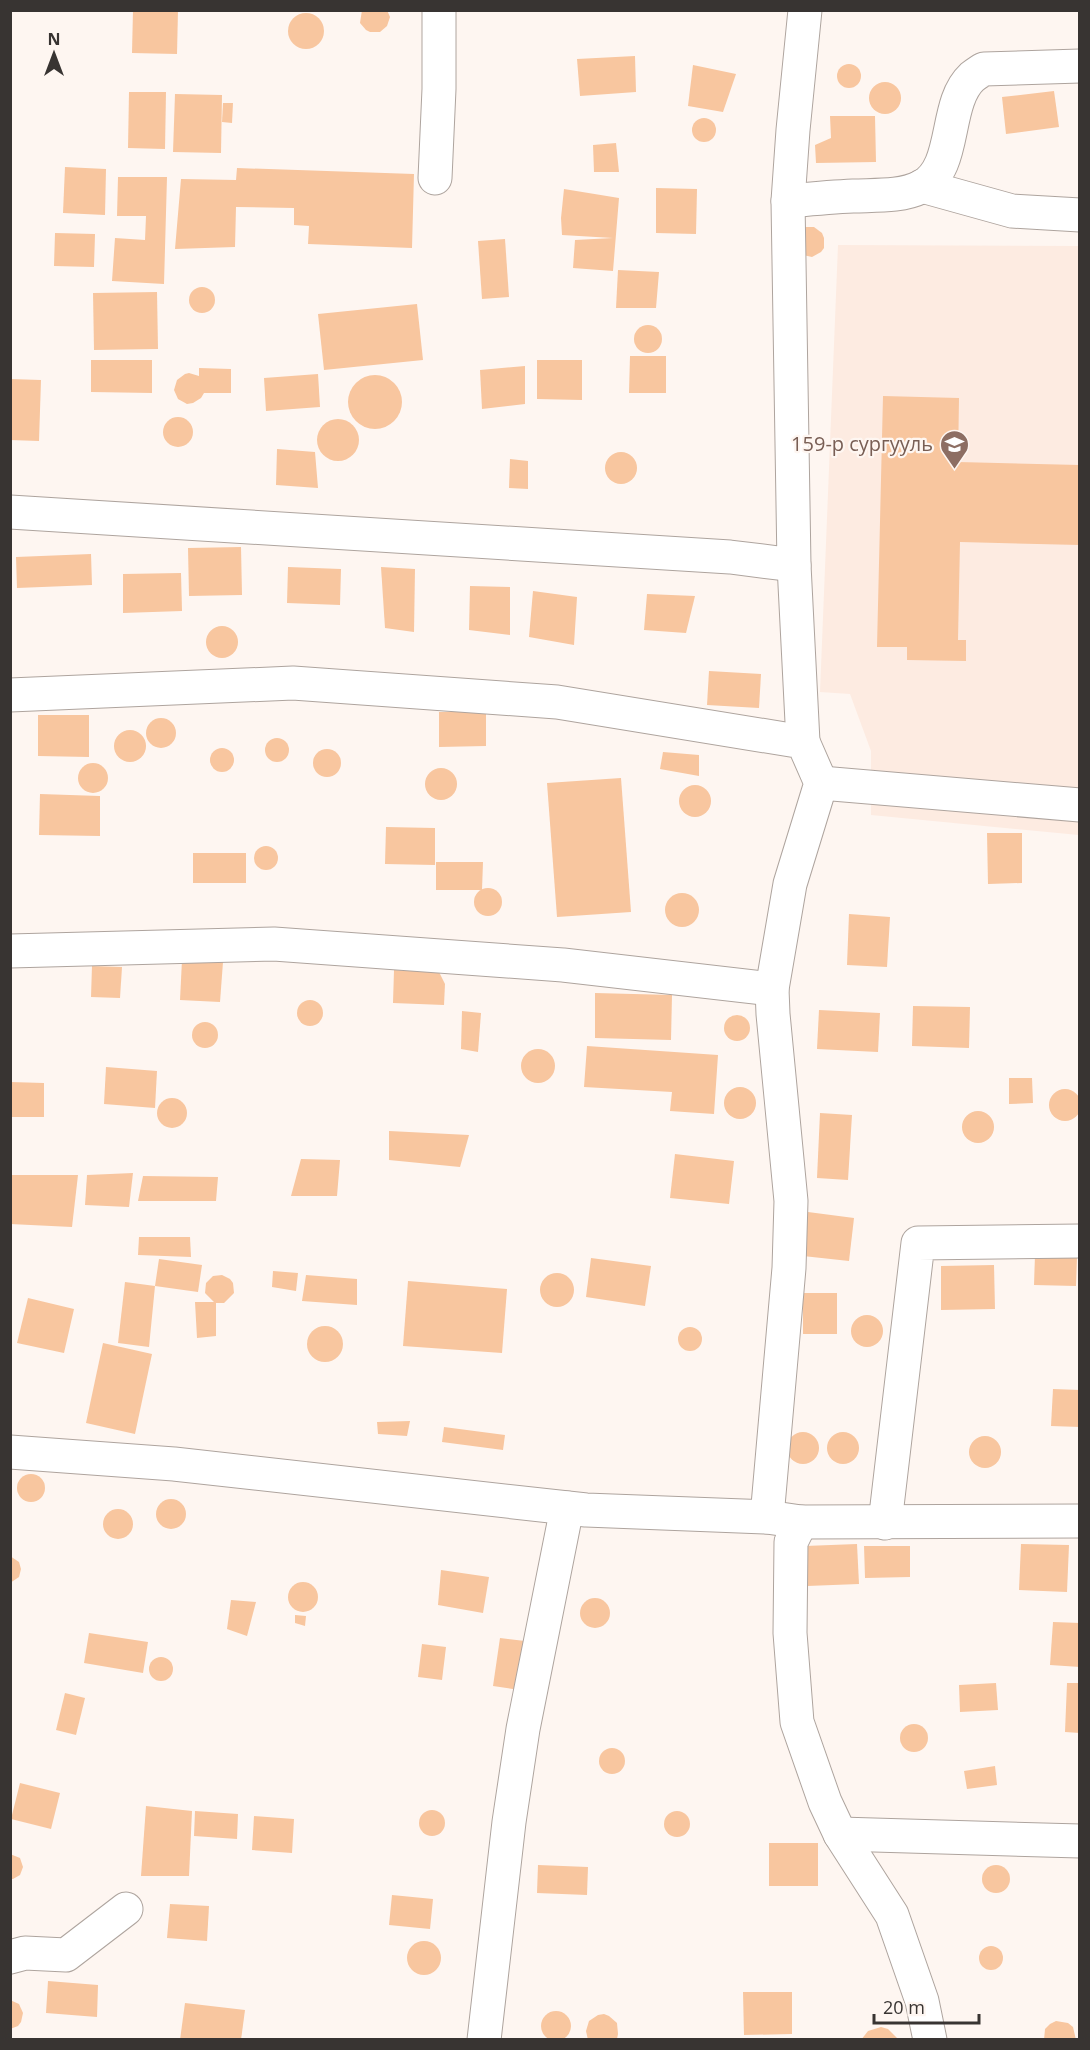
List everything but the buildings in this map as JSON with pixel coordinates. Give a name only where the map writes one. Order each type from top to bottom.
[{"type":"street","points":[[435,178],[439,90],[439,10]]},
{"type":"street","points":[[767,1517],[789,1268],[791,1201],[772,989],[790,884],[820,783],[803,742],[794,565],[788,201],[805,10]]},
{"type":"street","points":[[788,201],[890,194],[907,192],[922,186],[934,176],[943,161],[961,95],[972,77],[984,69],[1080,66]]},
{"type":"street","points":[[922,186],[1012,211],[1080,215]]},
{"type":"street","points":[[10,512],[730,558],[794,565]]},
{"type":"street","points":[[10,695],[293,683],[557,702],[803,742]]},
{"type":"street","points":[[820,783],[1080,806]]},
{"type":"street","points":[[10,951],[274,944],[563,965],[772,989]]},
{"type":"street","points":[[885,1523],[918,1243],[1080,1241]]},
{"type":"street","points":[[10,1452],[174,1464],[586,1510],[767,1517],[801,1522],[1080,1521]]},
{"type":"street","points":[[484,2040],[509,1822],[524,1723],[567,1508]]},
{"type":"street","points":[[801,1522],[791,1542],[790,1633],[798,1722],[825,1802],[840,1834],[892,1915],[922,2001],[930,2040]]},
{"type":"street","points":[[840,1834],[1080,1841]]},
{"type":"street","points":[[10,1957],[25,1953],[66,1955],[126,1909]]},
{"type":"shaded area","name":"159-р сургууль","points":[[838,245],[1079,246],[1079,835],[871,815],[871,751],[850,694],[820,692]]},
{"type":"place","name":"159-р сургууль","points":[[954,470]]}]
